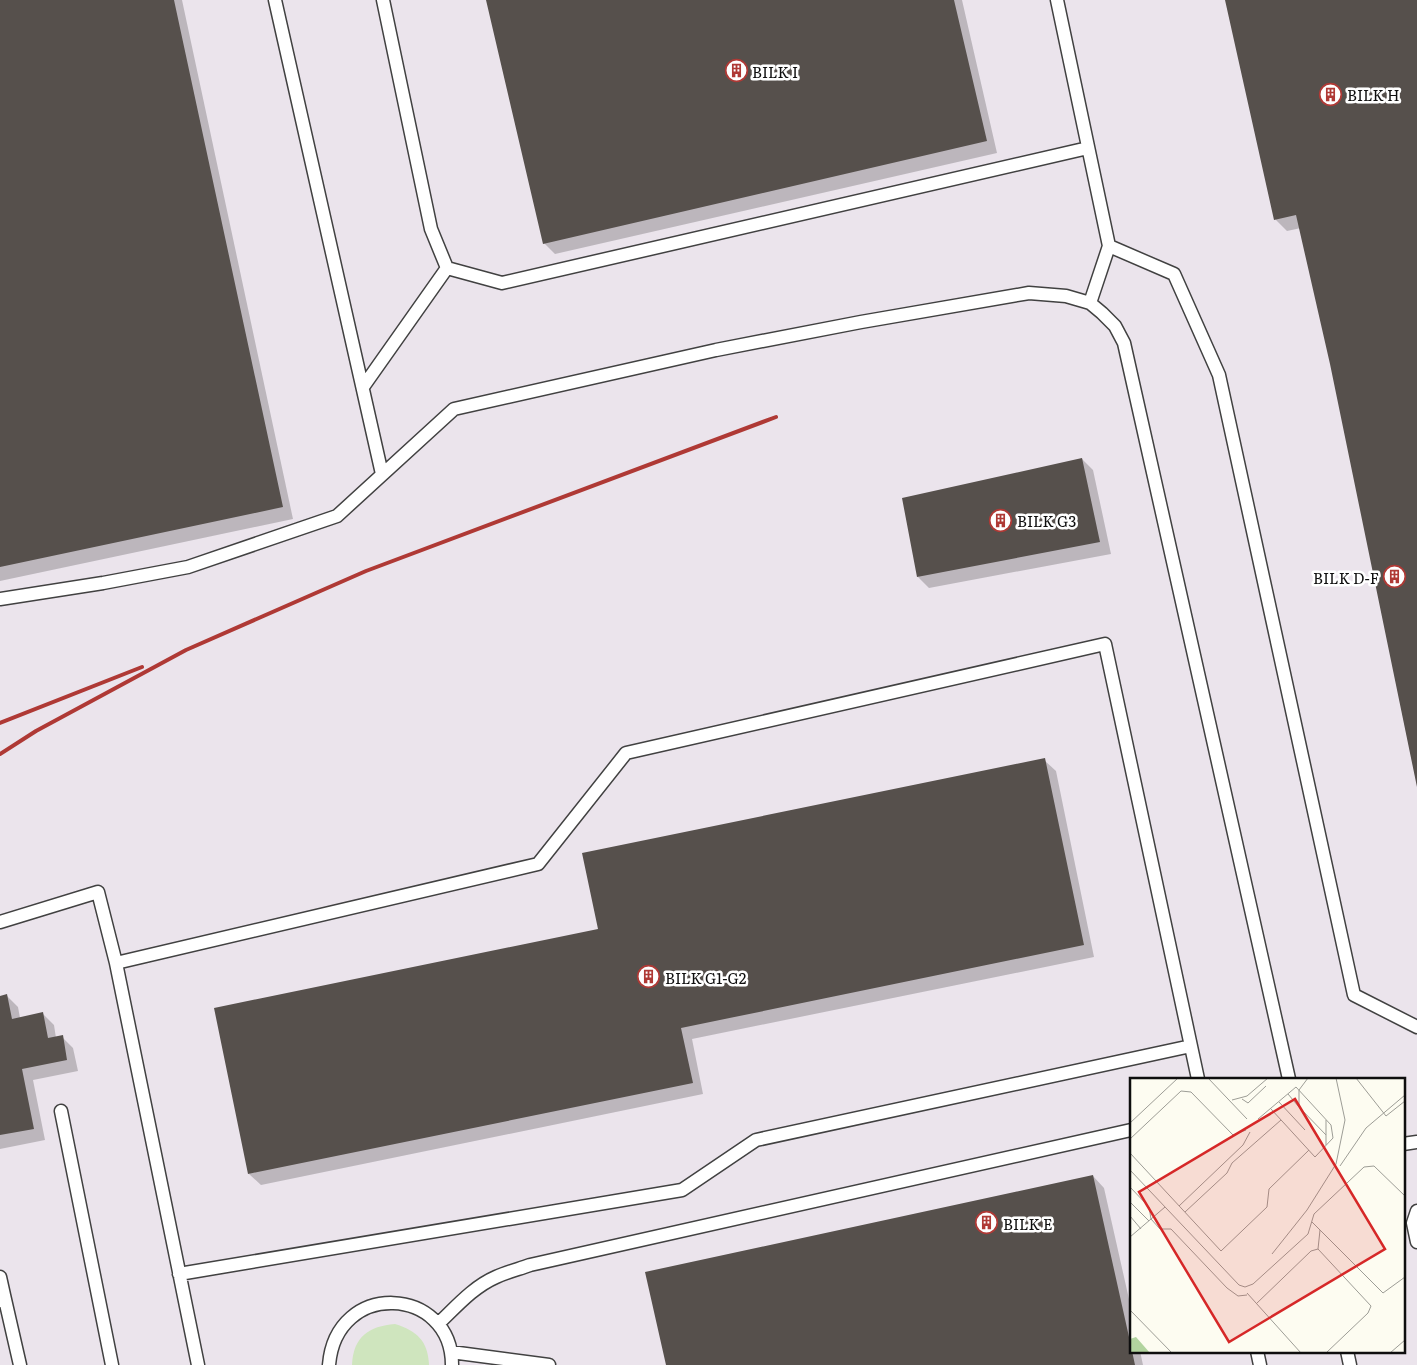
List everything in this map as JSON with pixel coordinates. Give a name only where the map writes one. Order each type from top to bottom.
[{"type":"lane","points":[[275,0],[382,474]]},
{"type":"lane","points":[[383,0],[431,229],[448,268]]},
{"type":"lane","points":[[1057,0],[1109,246],[1090,303]]},
{"type":"lane","points":[[448,268],[502,283],[1088,148]]},
{"type":"lane","points":[[1109,246],[1174,274],[1219,375],[1354,995],[1417,1027]]},
{"type":"lane","points":[[363,387],[448,268]]},
{"type":"lane","points":[[0,600],[188,567],[337,516],[454,409],[726,348],[1029,293],[1066,296],[1090,303],[1115,326],[1124,343],[1288,1078]]},
{"type":"lane","points":[[116,963],[538,864],[626,753],[1105,644],[1198,1078]]},
{"type":"lane","points":[[0,922],[98,892],[116,963],[198,1365]]},
{"type":"lane","points":[[179,1274],[682,1190],[756,1140],[1191,1046]]},
{"type":"lane","points":[[60,1111],[112,1365]]},
{"type":"lane","points":[[438,1324],[463,1299],[477,1289],[495,1278],[530,1265],[1130,1130]]},
{"type":"lane","points":[[1404,1144],[1417,1142]]},
{"type":"lane","points":[[1417,1211],[1413,1223],[1417,1242]]},
{"type":"lane","points":[[0,1277],[2,1299],[20,1365]]},
{"type":"lane","points":[[329,1365],[332,1346],[340,1329],[354,1315],[372,1306],[392,1302],[422,1311],[438,1324],[444,1333],[452,1359],[549,1365]]},
{"type":"lane","points":[[1257,1352],[1260,1365]]},
{"type":"lane","points":[[1347,1352],[1350,1365]]},
{"type":"shaded area","points":[[0,0],[1417,0],[1417,1365],[0,1365]]},
{"type":"green space","points":[[395,1324],[409,1330],[420,1338],[426,1349],[429,1365],[352,1365],[355,1347],[364,1335],[377,1327]]},
{"type":"building","points":[[0,0],[174,0],[283,507],[0,567]]},
{"type":"building","name":"BILK I","points":[[486,0],[954,0],[987,141],[543,244]]},
{"type":"building","points":[[1225,0],[1417,0],[1417,787],[1330,364],[1296,215],[1274,220]]},
{"type":"building","name":"BILK G3","points":[[1082,458],[1100,542],[917,577],[902,498]]},
{"type":"building","name":"BILK G1-G2","points":[[1045,758],[1084,945],[681,1028],[693,1083],[248,1174],[214,1008],[598,929],[582,853]]},
{"type":"building","points":[[7,994],[12,1019],[43,1012],[48,1038],[63,1035],[67,1060],[22,1069],[34,1129],[0,1135],[0,996]]},
{"type":"building","name":"BILK E","points":[[1093,1175],[1130,1342],[1130,1352],[1132,1352],[1135,1365],[666,1365],[645,1272]]},
{"type":"railway","points":[[0,754],[36,731],[186,650],[366,571],[776,417]]},
{"type":"railway","points":[[0,723],[142,667]]},
{"type":"place","name":"BILK I","points":[[736,71]]},
{"type":"place","name":"BILK H","points":[[1331,94]]},
{"type":"place","name":"BILK G3","points":[[1001,520]]},
{"type":"place","name":"BILK D-F","points":[[1395,577]]},
{"type":"place","name":"BILK G1-G2","points":[[649,977]]},
{"type":"place","name":"BILK E","points":[[987,1223]]}]
